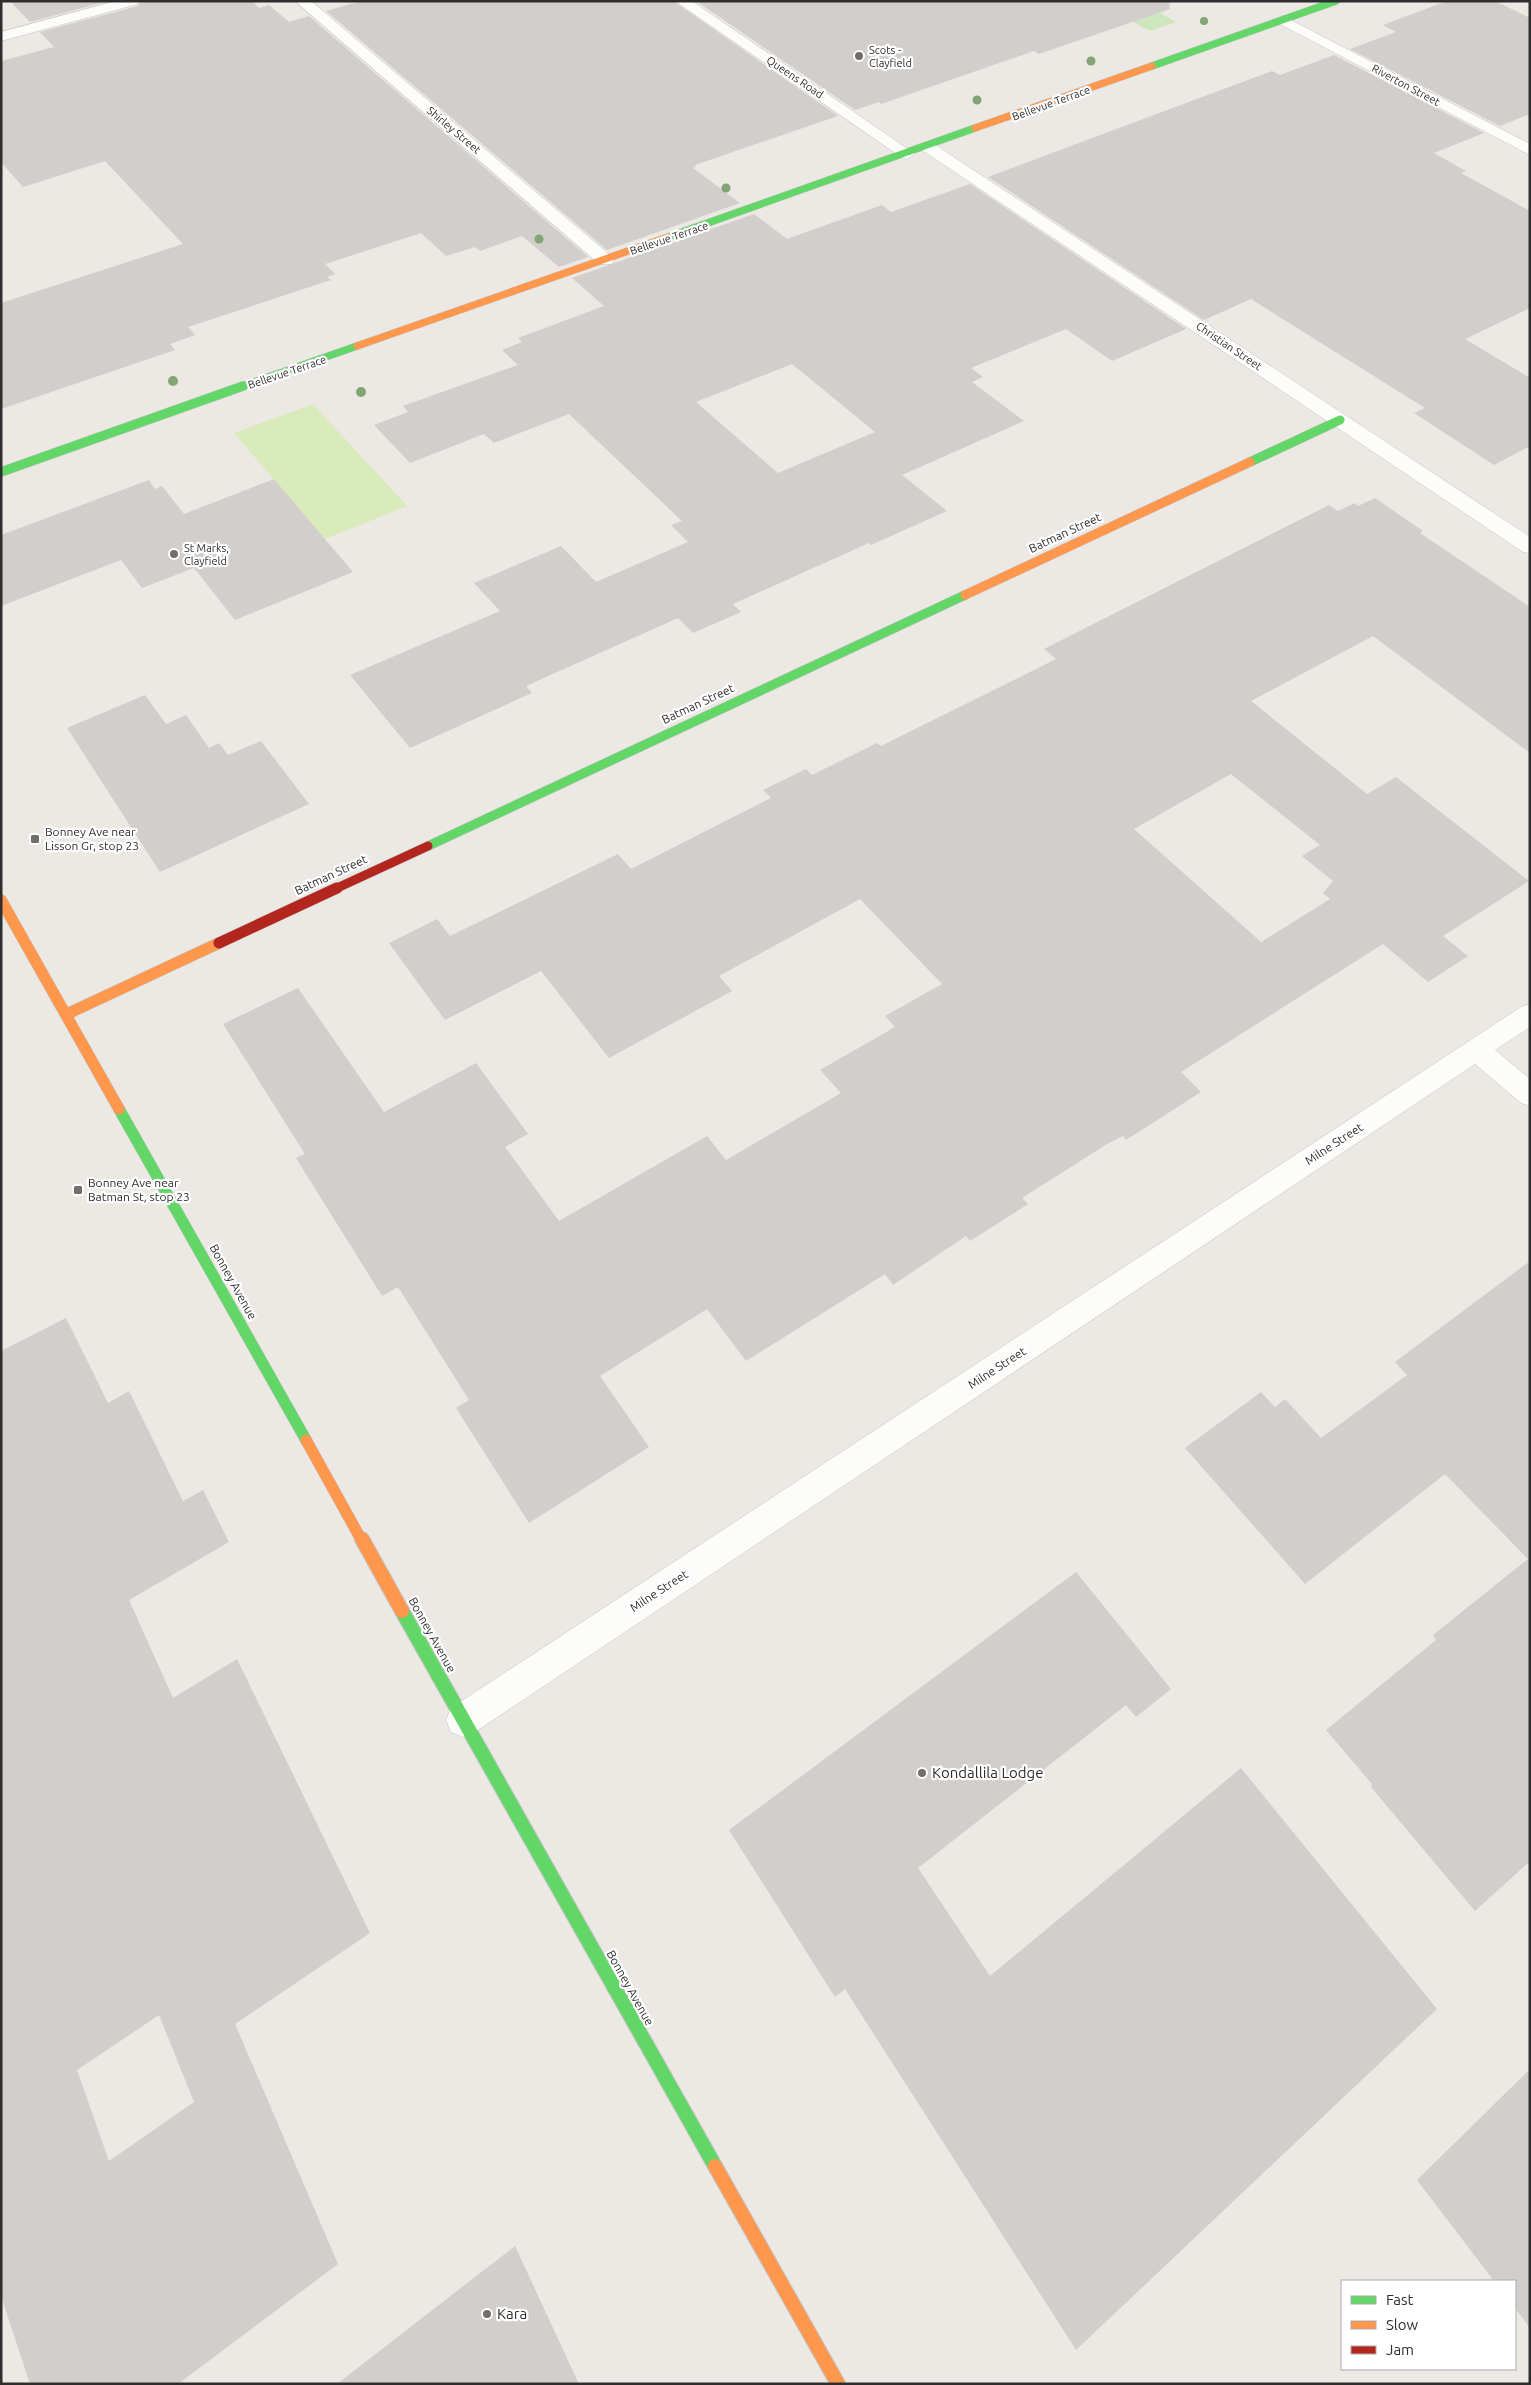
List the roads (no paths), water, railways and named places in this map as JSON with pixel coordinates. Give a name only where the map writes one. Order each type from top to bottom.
[{"type":"street","points":[[1,37],[133,1]]},
{"type":"street","name":"Shirley Street","points":[[302,1],[605,260]]},
{"type":"street","points":[[686,4],[710,1]]},
{"type":"street","name":"Bellevue Terrace","points":[[1,472],[907,154],[1336,1]]},
{"type":"street","name":"Queens Road","points":[[686,4],[907,154]]},
{"type":"street","name":"Riverton Street","points":[[1283,20],[1530,150]]},
{"type":"street","name":"Christian Street","points":[[928,146],[1530,547]]},
{"type":"street","name":"Batman Street","points":[[67,1014],[1340,420]]},
{"type":"street","name":"Bonney Avenue","points":[[4,911],[67,1014],[838,2384]]},
{"type":"street","name":"Milne Street","points":[[463,1720],[1530,1014]]},
{"type":"street","points":[[1477,1050],[1530,1095]]},
{"type":"place","name":"Scots - Clayfield","points":[[859,56]]},
{"type":"place","name":"St Marks, Clayfield","points":[[174,554]]},
{"type":"place","name":"Bonney Ave near Lisson Gr, stop 23","points":[[35,839]]},
{"type":"place","name":"Bonney Ave near Batman St, stop 23","points":[[78,1190]]},
{"type":"place","name":"Kondallila Lodge","points":[[922,1773]]},
{"type":"place","name":"Kara","points":[[487,2314]]}]
